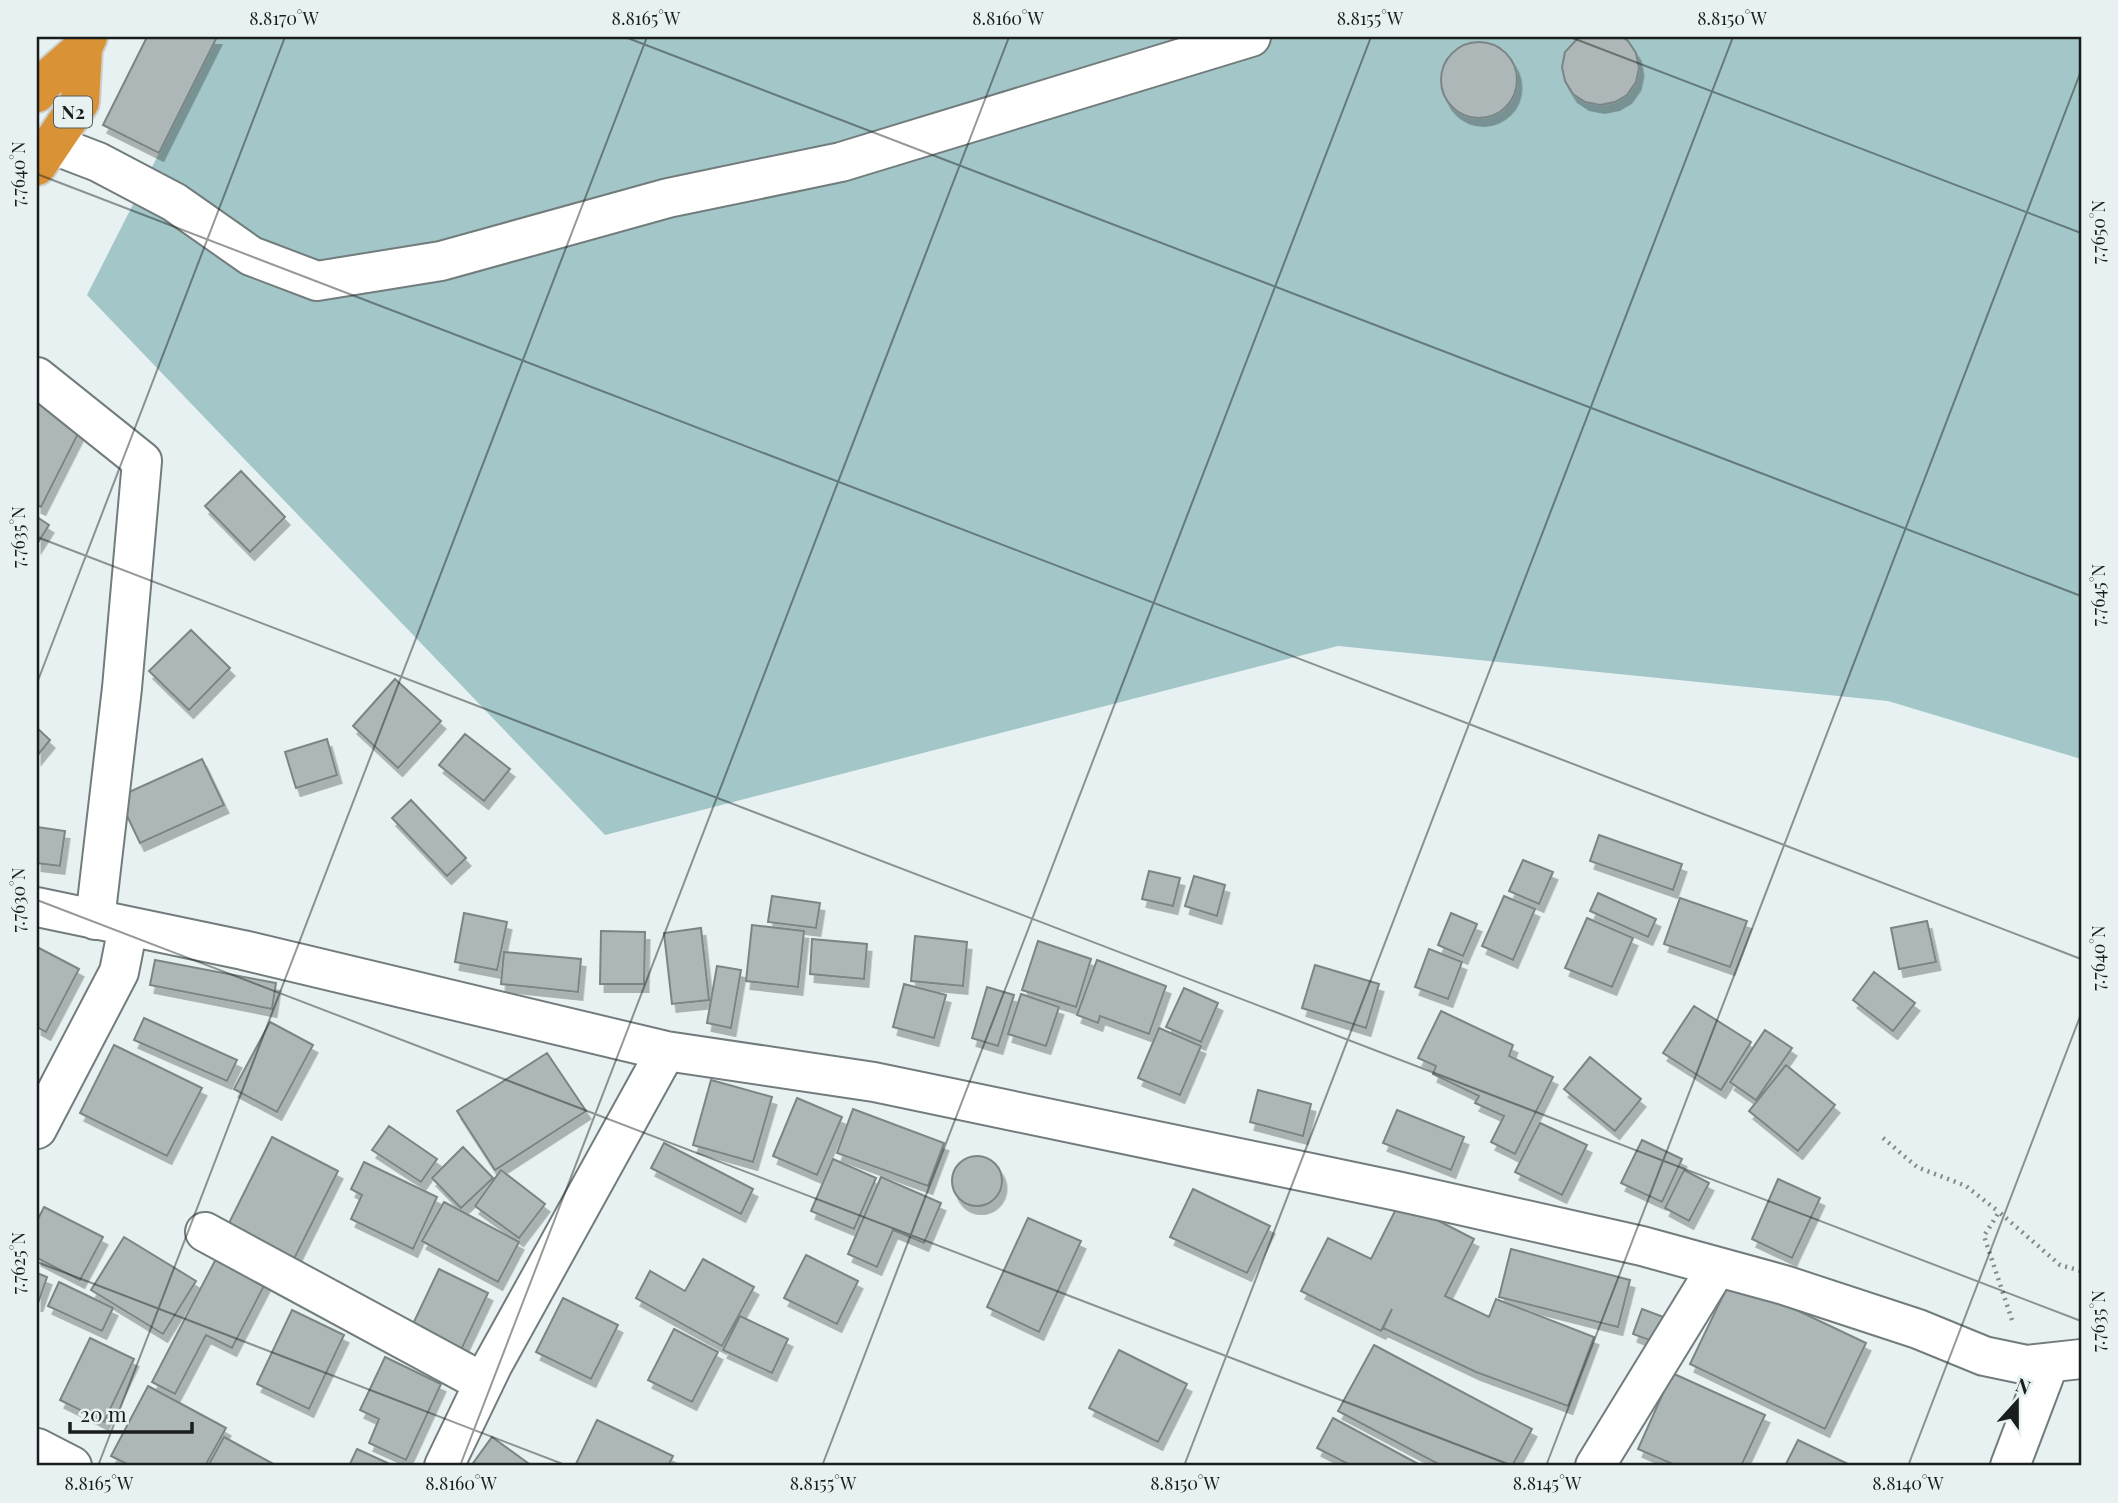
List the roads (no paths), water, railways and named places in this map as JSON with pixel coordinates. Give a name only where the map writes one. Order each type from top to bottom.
[{"type":"highway","name":"N2","points":[[44,155],[80,102],[86,42]]},
{"type":"highway","name":"N2","points":[[39,85],[86,42]]},
{"type":"street","points":[[44,155],[98,162],[174,202],[251,256],[317,281],[441,261],[668,198],[841,162],[1251,37]]},
{"type":"street","points":[[39,85],[80,102]]},
{"type":"street","points":[[37,377],[142,461],[122,688],[111,923],[119,972],[37,1129]]},
{"type":"street","points":[[37,907],[243,950],[666,1051],[874,1082],[1397,1191],[1717,1267],[1918,1329],[1984,1356],[2052,1363],[2010,1466]]},
{"type":"street","points":[[444,1466],[484,1383],[666,1051]]},
{"type":"street","points":[[205,1233],[484,1383]]},
{"type":"street","points":[[1595,1466],[1717,1267]]},
{"type":"street","points":[[37,1448],[72,1466]]}]
